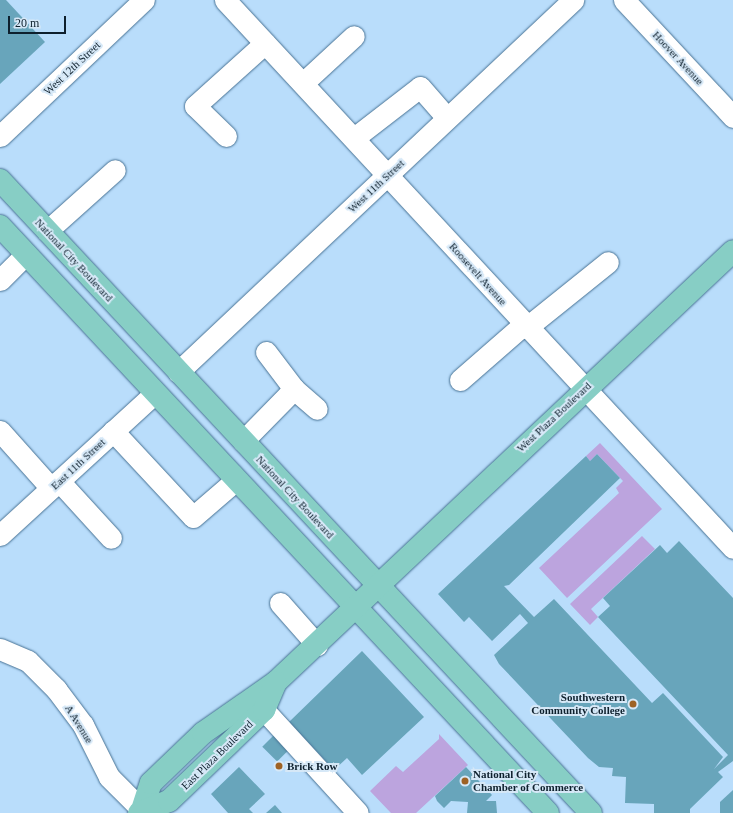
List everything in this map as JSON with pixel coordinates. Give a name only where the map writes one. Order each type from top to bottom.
[{"type":"main road","name":"National City Boulevard","points":[[0,180],[591,813]]},
{"type":"main road","points":[[0,226],[548,813]]},
{"type":"main road","name":"West Plaza Boulevard","points":[[376,584],[733,250]]},
{"type":"main road","name":"East Plaza Boulevard","points":[[142,812],[151,783],[198,738],[276,682],[317,645],[376,584]]},
{"type":"main road","name":"East Plaza Boulevard","points":[[142,812],[169,801],[264,710],[276,682]]},
{"type":"street","name":"West 12th Street","points":[[0,136],[144,0]]},
{"type":"street","name":"Roosevelt Avenue","points":[[225,0],[389,174],[525,326],[733,548]]},
{"type":"street","name":"West 11th Street","points":[[178,372],[573,0]]},
{"type":"street","name":"Hoover Avenue","points":[[624,0],[733,117]]},
{"type":"street","points":[[302,83],[354,36]]},
{"type":"street","points":[[226,136],[195,106],[265,44]]},
{"type":"street","points":[[354,138],[420,87],[447,118]]},
{"type":"street","points":[[49,233],[115,170]]},
{"type":"street","points":[[0,280],[26,254]]},
{"type":"street","points":[[460,380],[525,326],[608,262]]},
{"type":"street","points":[[266,352],[294,389],[317,409]]},
{"type":"street","points":[[243,441],[294,389]]},
{"type":"street","name":"East 11th Street","points":[[0,535],[155,393]]},
{"type":"street","points":[[0,431],[111,538]]},
{"type":"street","points":[[113,431],[193,517],[236,480]]},
{"type":"street","points":[[280,603],[317,645]]},
{"type":"street","name":"A Avenue","points":[[0,649],[28,661],[56,689],[82,725],[109,776],[142,812]]},
{"type":"street","points":[[264,710],[358,813]]},
{"type":"shaded area","points":[[600,443],[662,509],[567,598],[539,568],[619,493],[616,488],[623,481],[597,454],[590,461],[586,456]]},
{"type":"shaded area","points":[[642,536],[655,549],[591,609],[598,617],[590,625],[570,604]]},
{"type":"shaded area","points":[[439,734],[468,765],[416,813],[391,813],[370,791],[396,766],[403,772],[439,739]]},
{"type":"building","points":[[0,0],[6,0],[45,42],[0,84]]},
{"type":"building","name":"Southwestern Community College","points":[[597,454],[620,478],[509,585],[504,586],[534,617],[554,599],[652,703],[663,693],[723,757],[714,769],[728,755],[598,617],[610,606],[603,598],[660,545],[667,553],[679,541],[733,598],[733,761],[718,772],[723,777],[690,809],[690,813],[654,813],[654,804],[625,803],[626,777],[612,776],[613,768],[599,767],[588,758],[499,664],[494,655],[528,623],[520,614],[492,641],[469,617],[464,622],[438,594],[586,456],[590,461]]},
{"type":"building","points":[[362,651],[424,717],[362,775],[347,758],[334,770],[289,722]]},
{"type":"building","points":[[275,734],[290,749],[277,762],[262,747]]},
{"type":"building","points":[[239,767],[265,794],[249,809],[253,813],[228,813],[211,794]]},
{"type":"building","name":"National City Chamber of Commerce","points":[[466,767],[492,795],[486,801],[496,801],[497,813],[467,813],[468,802],[451,801],[444,808],[437,801],[435,796]]},
{"type":"building","points":[[733,790],[733,813],[720,813],[720,802]]},
{"type":"building","points":[[275,805],[282,813],[266,813]]},
{"type":"place","name":"Southwestern Community College","points":[[633,704]]},
{"type":"place","name":"Brick Row","points":[[279,766]]},
{"type":"place","name":"National City Chamber of Commerce","points":[[465,781]]}]
